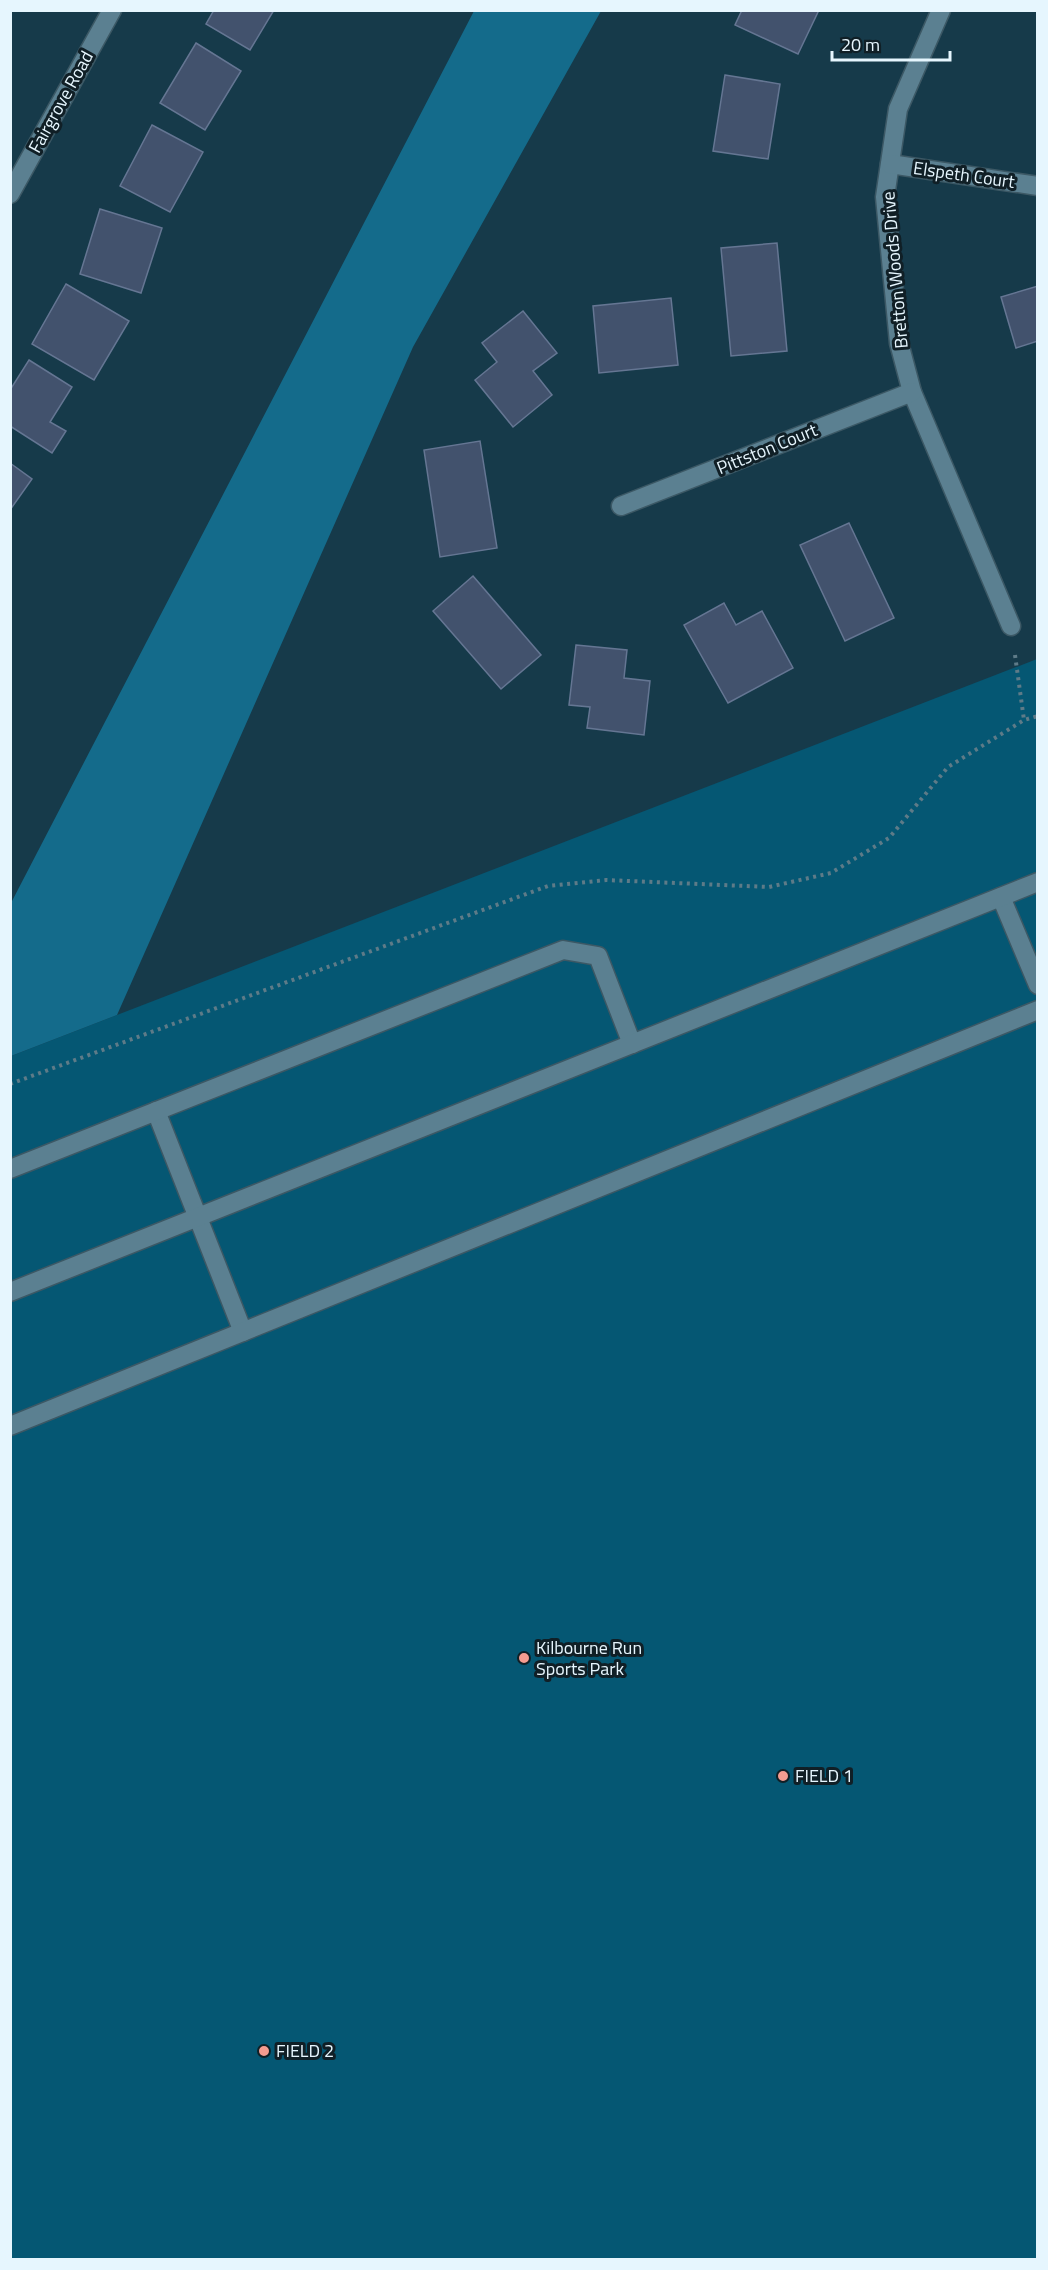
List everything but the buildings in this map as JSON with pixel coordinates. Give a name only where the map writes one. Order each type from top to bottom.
[{"type":"street","name":"Fairgrove Road","points":[[10,194],[112,10]]},
{"type":"street","name":"Bretton Woods Drive","points":[[941,10],[898,109],[885,197],[899,343],[912,392],[1011,626]]},
{"type":"street","name":"Elspeth Court","points":[[890,164],[1038,186]]},
{"type":"street","name":"Pittston Court","points":[[621,506],[912,392]]},
{"type":"street","points":[[10,1292],[1038,882]]},
{"type":"street","points":[[1001,897],[1038,985]]},
{"type":"street","points":[[10,1169],[563,950],[598,956],[632,1044]]},
{"type":"street","points":[[10,1426],[1038,1010]]},
{"type":"street","points":[[156,1112],[243,1332]]},
{"type":"path","points":[[1011,626],[1024,720]]},
{"type":"path","points":[[10,1084],[548,886],[606,880],[769,887],[831,873],[889,838],[948,767],[1024,720],[1038,716]]},
{"type":"shaded area","points":[[474,11],[601,11],[413,347],[117,1015],[11,1056],[11,903]]},
{"type":"shaded area","name":"Kilbourne Run Sports Park","points":[[1037,659],[1037,2259],[11,2260],[11,1056]]},
{"type":"place","name":"Kilbourne Run Sports Park","points":[[524,1658]]},
{"type":"place","name":"FIELD 1","points":[[783,1776]]},
{"type":"place","name":"FIELD 2","points":[[264,2051]]}]
